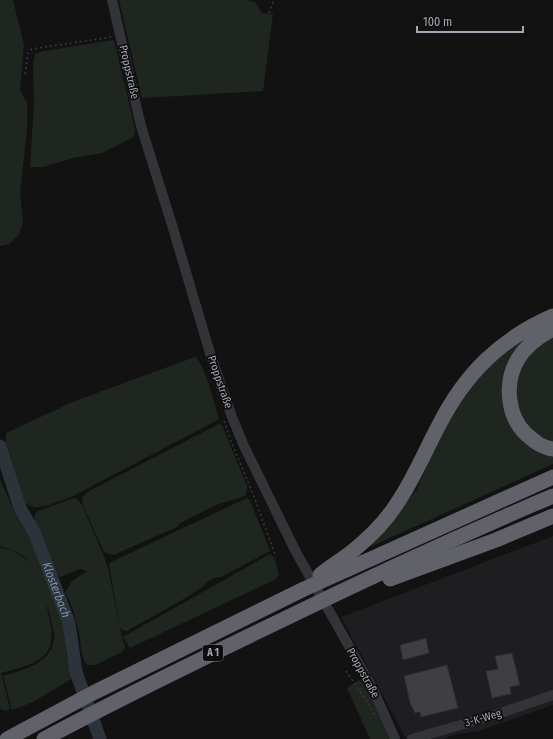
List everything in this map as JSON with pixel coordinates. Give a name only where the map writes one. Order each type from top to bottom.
[{"type":"highway","points":[[304,589],[354,550],[376,530],[396,506],[413,480],[451,402],[469,377],[515,335],[553,316]]},
{"type":"highway","points":[[553,329],[528,346],[518,360],[512,374],[509,389],[510,405],[515,419],[524,432],[535,442],[553,449]]},
{"type":"highway","name":"A 1","points":[[7,739],[85,697],[304,589],[553,477]]},
{"type":"highway","name":"A 1","points":[[44,739],[198,660],[329,597],[421,554],[553,496]]},
{"type":"highway","points":[[329,597],[377,584],[496,540],[553,516]]},
{"type":"street","name":"Proppstraße","points":[[112,0],[141,126],[221,387],[244,446],[296,552],[373,689],[395,739]]},
{"type":"street","name":"3-K-Weg","points":[[412,739],[495,715],[553,696]]},
{"type":"path","points":[[268,13],[274,0]]},
{"type":"path","points":[[25,74],[28,53],[32,49],[120,36]]},
{"type":"path","points":[[346,671],[370,706],[376,719]]},
{"type":"shaded area","points":[[0,0],[13,0],[24,45],[20,90],[27,102],[27,131],[20,193],[23,222],[19,235],[9,244],[0,246]]},
{"type":"shaded area","points":[[119,0],[246,0],[255,2],[262,13],[273,14],[263,91],[142,98]]},
{"type":"shaded area","points":[[114,40],[135,129],[134,137],[102,153],[73,158],[43,167],[30,167],[34,101],[33,67],[35,54],[44,51]]},
{"type":"shaded area","points":[[538,329],[523,347],[505,402],[553,454],[553,464],[370,547],[417,489],[440,435],[463,395],[491,361]]},
{"type":"shaded area","points":[[553,334],[553,444],[525,427],[514,401],[515,379],[529,352]]},
{"type":"shaded area","points":[[195,357],[199,361],[206,376],[219,419],[71,497],[42,507],[30,506],[25,503],[6,442],[6,433],[75,401]]},
{"type":"shaded area","points":[[219,424],[222,425],[247,486],[245,496],[218,504],[180,523],[177,527],[113,555],[104,552],[84,508],[82,501],[83,496],[91,490]]},
{"type":"shaded area","points":[[0,479],[13,509],[31,539],[63,621],[67,659],[73,678],[33,702],[12,710],[3,676],[34,665],[47,655],[54,640],[54,635],[50,614],[46,604],[50,621],[50,645],[46,653],[40,659],[17,669],[1,673],[10,708],[6,711],[0,709],[0,548],[12,550],[27,560],[32,568],[27,559],[19,553],[10,549],[0,546],[0,519],[3,516],[0,518]]},
{"type":"shaded area","points":[[74,498],[77,499],[82,505],[105,559],[125,646],[124,650],[120,653],[95,665],[87,665],[84,659],[74,615],[65,593],[72,581],[87,571],[80,569],[60,577],[53,572],[34,522],[35,514],[38,511]]},
{"type":"shaded area","points":[[247,498],[250,500],[270,551],[221,577],[211,579],[201,588],[172,606],[127,631],[122,630],[120,627],[109,565],[111,562]]},
{"type":"shaded area","points":[[553,536],[553,705],[479,731],[456,734],[444,739],[406,739],[341,617]]},
{"type":"shaded area","points":[[270,554],[274,558],[279,574],[276,579],[130,648],[123,637]]},
{"type":"shaded area","points":[[361,679],[370,693],[391,739],[370,739],[347,688]]},
{"type":"building","points":[[426,638],[429,653],[403,660],[400,645]]},
{"type":"building","points":[[512,653],[520,685],[510,687],[511,694],[492,698],[486,671],[498,669],[495,656]]},
{"type":"building","points":[[447,665],[458,708],[421,717],[420,712],[415,713],[410,703],[404,676]]},
{"type":"waterway","name":"Klosterbach","points":[[0,446],[20,508],[35,534],[69,623],[76,672],[100,739]]}]
